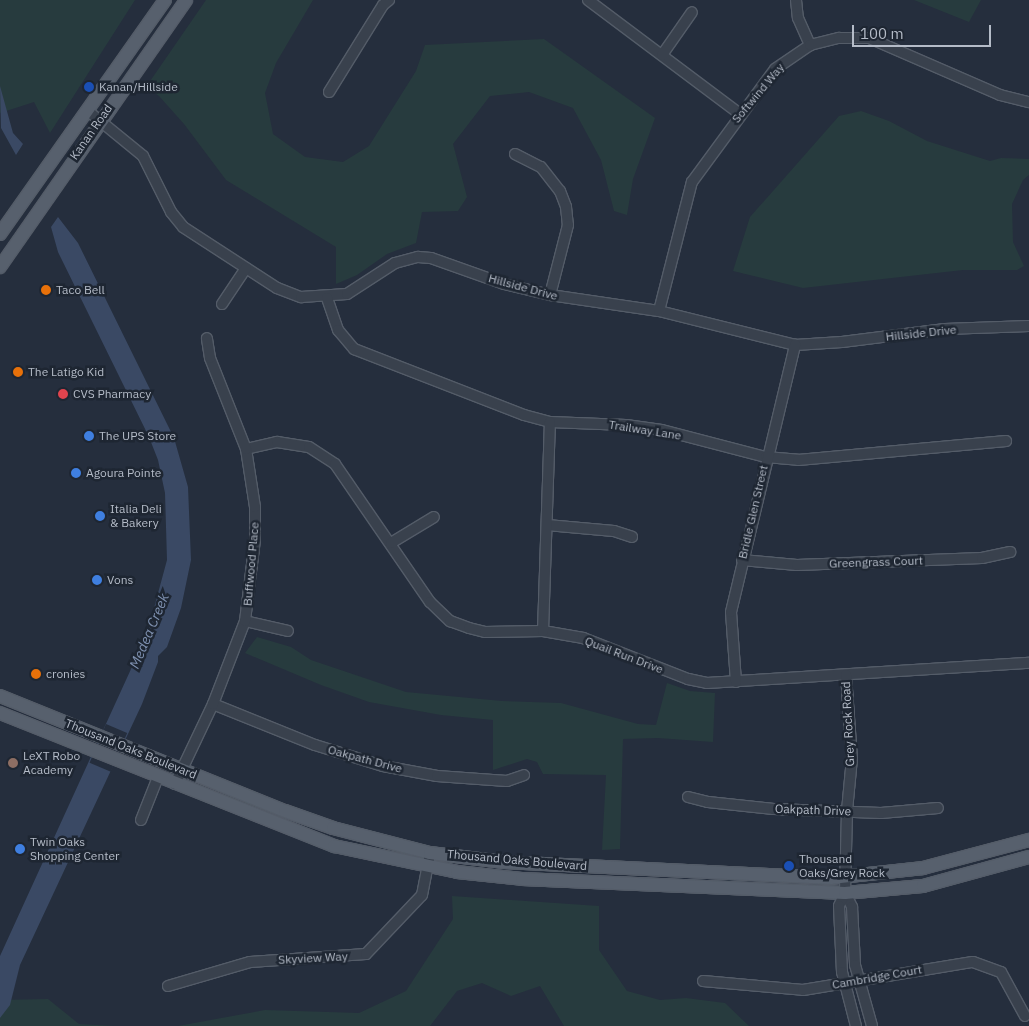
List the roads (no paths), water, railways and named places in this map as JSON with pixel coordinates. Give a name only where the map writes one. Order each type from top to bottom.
[{"type":"main road","name":"Kanan Road","points":[[0,234],[165,0]]},
{"type":"main road","name":"Kanan Road","points":[[0,267],[99,120],[186,0]]},
{"type":"main road","name":"Thousand Oaks Boulevard","points":[[0,696],[181,770],[333,828],[430,852],[504,862],[845,877],[923,868],[1029,840]]},
{"type":"main road","name":"Thousand Oaks Boulevard","points":[[0,713],[334,846],[428,868],[522,878],[845,893],[923,886],[1029,857]]},
{"type":"street","points":[[329,92],[383,5],[389,0]]},
{"type":"street","points":[[588,0],[740,114]]},
{"type":"street","points":[[796,0],[798,18],[810,45]]},
{"type":"street","points":[[662,55],[692,12]]},
{"type":"street","name":"Softwind Way","points":[[660,310],[692,182],[740,114],[775,69],[810,45],[839,38],[869,38],[1000,96],[1029,102]]},
{"type":"street","name":"Hillside Drive","points":[[88,111],[142,156],[171,212],[183,227],[276,288],[300,297],[327,298],[347,294],[395,263],[418,257],[431,258],[504,284],[550,295],[660,310],[795,345],[842,342],[945,329],[1029,326]]},
{"type":"street","points":[[515,154],[541,167],[560,191],[566,207],[568,225],[550,295]]},
{"type":"street","points":[[222,304],[246,268]]},
{"type":"street","name":"Trailway Lane","points":[[327,298],[338,330],[354,349],[524,415],[550,422],[626,425],[662,430],[766,457],[823,459],[1006,441]]},
{"type":"street","name":"Buffwood Place","points":[[175,784],[213,704],[245,621],[255,539],[254,507],[246,449],[210,358],[207,338]]},
{"type":"street","name":"Bridle Glen Street","points":[[736,682],[731,612],[766,457],[795,345]]},
{"type":"street","points":[[543,631],[550,422]]},
{"type":"street","name":"Quail Run Drive","points":[[246,449],[277,442],[309,447],[336,464],[430,602],[450,621],[485,632],[543,631],[583,638],[688,680],[736,682],[1029,663]]},
{"type":"street","points":[[391,543],[434,517]]},
{"type":"street","points":[[547,526],[614,531],[632,537]]},
{"type":"street","name":"Greengrass Court","points":[[742,560],[797,565],[982,558],[1010,552]]},
{"type":"street","points":[[245,621],[288,631]]},
{"type":"street","name":"Grey Rock Road","points":[[846,674],[852,758],[847,811],[845,893],[839,906],[844,985],[856,1026]]},
{"type":"street","name":"Oakpath Drive","points":[[213,704],[315,745],[384,766],[437,776],[506,782],[524,775]]},
{"type":"street","points":[[141,820],[158,777]]},
{"type":"street","name":"Oakpath Drive","points":[[688,797],[708,802],[774,809],[881,813],[938,808]]},
{"type":"street","name":"Skyview Way","points":[[168,986],[250,962],[366,954],[422,895],[430,852]]},
{"type":"street","name":"Grey Rock Road","points":[[845,893],[852,906],[858,982],[872,1026]]},
{"type":"street","name":"Cambridge Court","points":[[703,981],[731,981],[788,990],[844,985],[973,962],[1001,972],[1026,1016]]},
{"type":"water","points":[[0,86],[13,133],[23,144],[16,155],[1,128]]},
{"type":"water","name":"Medea Creek","points":[[58,217],[78,243],[174,438],[188,487],[191,560],[181,608],[167,647],[158,656],[158,662],[142,704],[20,965],[10,1005],[0,1018],[0,956],[147,634],[167,560],[165,493],[158,460],[149,437],[58,252],[51,227]]},
{"type":"place","name":"Kanan/Hillside","points":[[89,87]]},
{"type":"place","name":"Taco Bell","points":[[46,290]]},
{"type":"place","name":"The Latigo Kid","points":[[18,372]]},
{"type":"place","name":"CVS Pharmacy","points":[[63,394]]},
{"type":"place","name":"The UPS Store","points":[[89,436]]},
{"type":"place","name":"Agoura Pointe","points":[[76,473]]},
{"type":"place","name":"Italia Deli & Bakery","points":[[100,516]]},
{"type":"place","name":"Vons","points":[[97,580]]},
{"type":"place","name":"cronies","points":[[36,674]]},
{"type":"place","name":"LeXT Robo Academy","points":[[13,763]]},
{"type":"place","name":"Twin Oaks Shopping Center","points":[[20,849]]},
{"type":"place","name":"Thousand Oaks/Grey Rock","points":[[789,866]]}]
